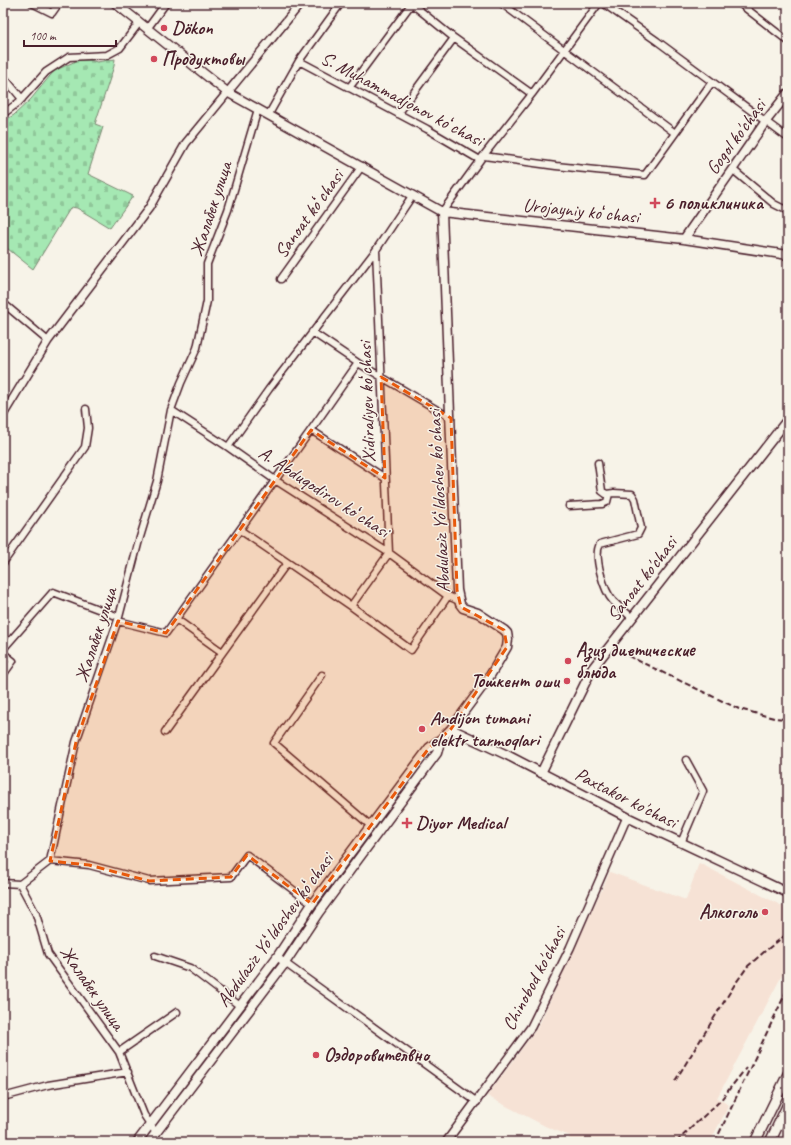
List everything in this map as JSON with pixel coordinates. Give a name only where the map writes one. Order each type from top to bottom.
[{"type":"main road","points":[[115,3],[227,92],[269,114],[442,212]]},
{"type":"main road","name":"Gogol ko'chasi","points":[[684,239],[766,121],[788,93]]},
{"type":"main road","name":"Urоjayniy koʻchasi","points":[[442,212],[684,239],[788,255]]},
{"type":"main road","name":"Abdulaziz Yoʻldoshev koʻchasi","points":[[139,1139],[240,1006],[312,904],[429,748],[451,729],[488,679],[507,647],[507,634],[504,630],[478,613],[462,608],[457,590],[442,212]]},
{"type":"main road","name":"Sanoat ko'chasi","points":[[541,773],[592,669],[788,419]]},
{"type":"main road","name":"Paxtakor ko'chasi","points":[[451,729],[627,817],[788,893]]},
{"type":"main road","name":"Abdulaziz Yoʻldoshev koʻchasi","points":[[148,1142],[285,962],[319,912],[437,754],[441,739]]},
{"type":"main road","points":[[360,841],[368,846]]},
{"type":"main road","points":[[755,1142],[788,1074]]},
{"type":"main road","points":[[770,1142],[788,1104]]},
{"type":"street","points":[[32,3],[52,14],[59,3]]},
{"type":"street","points":[[148,29],[166,3]]},
{"type":"street","points":[[3,415],[48,341],[149,208],[186,143],[300,3]]},
{"type":"street","points":[[269,114],[299,61],[341,3]]},
{"type":"street","points":[[349,88],[412,3],[454,38],[532,94]]},
{"type":"street","points":[[501,3],[675,133]]},
{"type":"street","name":"S. Muhammadjonov koʻchasi","points":[[299,61],[482,158],[532,94],[599,3]]},
{"type":"street","points":[[603,3],[788,138]]},
{"type":"street","points":[[739,3],[748,5],[788,41]]},
{"type":"street","points":[[3,114],[22,99],[46,72],[69,57],[107,55],[120,48],[139,23]]},
{"type":"street","points":[[398,114],[454,38]]},
{"type":"street","points":[[3,76],[22,99]]},
{"type":"street","points":[[442,212],[482,158],[644,175],[712,82]]},
{"type":"street","name":"Жалабек улица","points":[[50,861],[76,742],[118,619],[157,481],[171,410],[181,383],[197,348],[207,301],[207,264],[228,210],[258,109]]},
{"type":"street","name":"Sanoat koʻchasi","points":[[281,279],[362,166]]},
{"type":"street","points":[[732,169],[774,204],[788,211]]},
{"type":"street","points":[[228,447],[312,332],[376,250],[412,196]]},
{"type":"street","name":"Xidiraliyev koʻchasi","points":[[376,250],[389,553]]},
{"type":"street","points":[[3,303],[48,341]]},
{"type":"street","points":[[312,332],[358,363],[451,418]]},
{"type":"street","points":[[3,649],[53,592],[118,619],[166,633],[358,363]]},
{"type":"street","points":[[3,563],[85,447],[88,428],[86,408]]},
{"type":"street","name":"A. Abduqodirov koʻchasi","points":[[171,410],[275,480],[389,553],[448,596],[459,601]]},
{"type":"street","points":[[311,430],[385,478]]},
{"type":"street","points":[[598,463],[602,491],[606,494],[632,494],[635,499],[641,528],[638,534],[600,544],[598,547],[599,567],[605,588],[612,600],[632,618]]},
{"type":"street","points":[[569,506],[602,504],[607,502],[609,494]]},
{"type":"street","points":[[240,530],[412,650],[448,596]]},
{"type":"street","points":[[351,606],[389,553]]},
{"type":"street","points":[[165,732],[287,563]]},
{"type":"street","points":[[176,618],[222,652]]},
{"type":"street","points":[[3,653],[13,661],[3,675]]},
{"type":"street","points":[[322,675],[274,743],[371,826]]},
{"type":"street","points":[[681,843],[703,791],[702,786],[686,760]]},
{"type":"street","name":"Chinobod ko'chasi","points":[[446,1142],[533,1023],[570,948],[627,817]]},
{"type":"street","points":[[3,883],[20,884],[50,861],[89,864],[149,880],[231,877],[247,855],[312,904]]},
{"type":"street","name":"Жалабек улица","points":[[20,884],[36,914],[48,954],[120,1052],[144,1115],[156,1133]]},
{"type":"street","points":[[155,956],[190,968],[240,1006]]},
{"type":"street","points":[[276,957],[285,962],[476,1102]]},
{"type":"street","points":[[120,1052],[177,1012]]},
{"type":"street","points":[[3,1097],[48,1085],[128,1072]]},
{"type":"street","points":[[139,1139],[148,1142]]},
{"type":"highlighted area","points":[[381,377],[451,418],[457,590],[461,607],[504,630],[507,647],[451,729],[429,748],[312,904],[247,855],[231,877],[149,881],[89,865],[50,861],[76,742],[118,621],[166,633],[311,430],[385,478]]},
{"type":"shaded area","points":[[699,863],[788,909],[788,964],[717,1098],[729,1105],[710,1142],[568,1142],[570,1136],[547,1127],[487,1096],[538,1027],[610,872],[686,900]]},
{"type":"shaded area","points":[[556,1137],[568,1142],[552,1142]]},
{"type":"green space","points":[[115,59],[95,124],[103,127],[88,174],[133,196],[110,228],[77,208],[71,207],[33,269],[3,245],[3,121],[14,115],[31,99],[54,71],[78,60],[97,62]]},
{"type":"railway","points":[[620,652],[739,709],[774,718],[788,719]]},
{"type":"railway","points":[[675,1081],[735,984],[748,966],[788,933]]},
{"type":"railway","points":[[715,1142],[788,988]]},
{"type":"railway","points":[[676,1142],[720,1101],[746,1068]]},
{"type":"place","name":"Dökon","points":[[164,28]]},
{"type":"place","name":"Продуктовы","points":[[154,59]]},
{"type":"place","name":"6 поликлиника","points":[[655,203]]},
{"type":"place","name":"Азиз диетические блюда","points":[[568,661]]},
{"type":"place","name":"Тошкент оши","points":[[567,681]]},
{"type":"place","name":"Andijon tumani elektr tarmoqlari","points":[[422,729]]},
{"type":"place","name":"Diyor Medical","points":[[407,823]]},
{"type":"place","name":"Алкоголь","points":[[765,912]]},
{"type":"place","name":"Оэдоровителвно","points":[[316,1055]]}]
